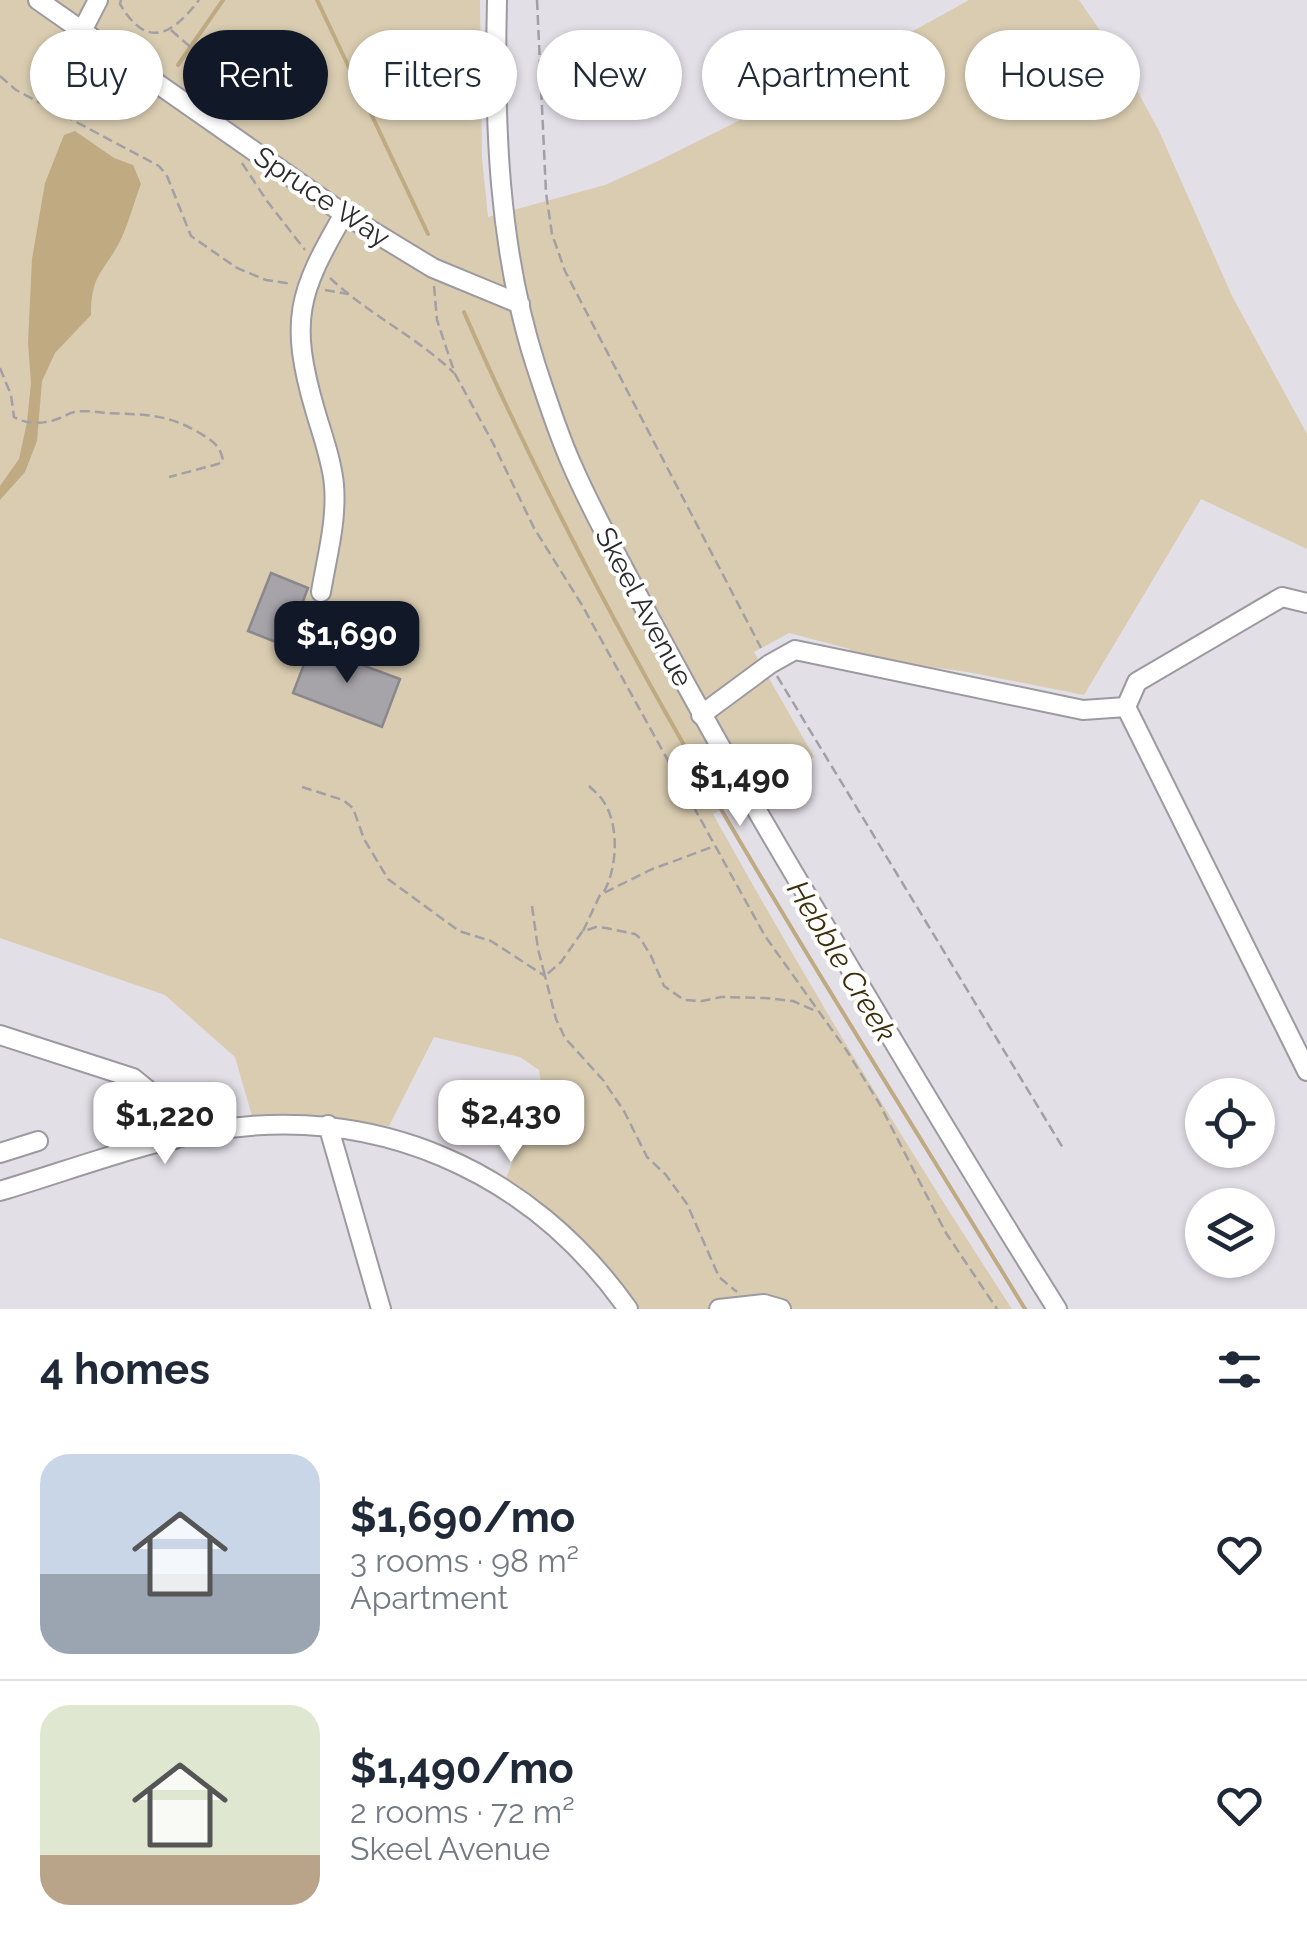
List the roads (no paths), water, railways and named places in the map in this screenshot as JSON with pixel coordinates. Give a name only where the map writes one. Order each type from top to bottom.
[{"type":"street","name":"Spruce Way","points":[[38,0],[81,30]]},
{"type":"street","points":[[83,30],[98,0]]},
{"type":"street","name":"Skeel Avenue","points":[[497,0],[497,129],[504,214],[535,364],[570,463],[701,715],[959,1153],[1057,1309]]},
{"type":"street","name":"Spruce Way","points":[[163,88],[344,214],[433,268],[520,304]]},
{"type":"street","points":[[321,592],[333,528],[334,483],[304,370],[299,330],[306,286],[344,214]]},
{"type":"street","points":[[1126,707],[1137,682],[1282,598],[1307,602]]},
{"type":"street","points":[[701,715],[795,650],[1083,710],[1126,707]]},
{"type":"street","points":[[1126,707],[1307,1071]]},
{"type":"street","points":[[0,1035],[133,1078],[155,1096],[174,1139]]},
{"type":"street","points":[[328,1125],[382,1309]]},
{"type":"street","points":[[0,1191],[174,1139],[246,1126],[328,1125],[418,1148],[502,1188],[575,1246],[628,1309]]},
{"type":"street","points":[[0,1153],[38,1142]]},
{"type":"street","points":[[719,1309],[764,1304],[782,1309]]},
{"type":"waterway","points":[[178,65],[223,0]]},
{"type":"waterway","name":"Hebble Creek","points":[[317,0],[428,234]]},
{"type":"waterway","name":"Hebble Creek","points":[[464,312],[524,442],[656,696],[801,943],[1025,1309]]}]
